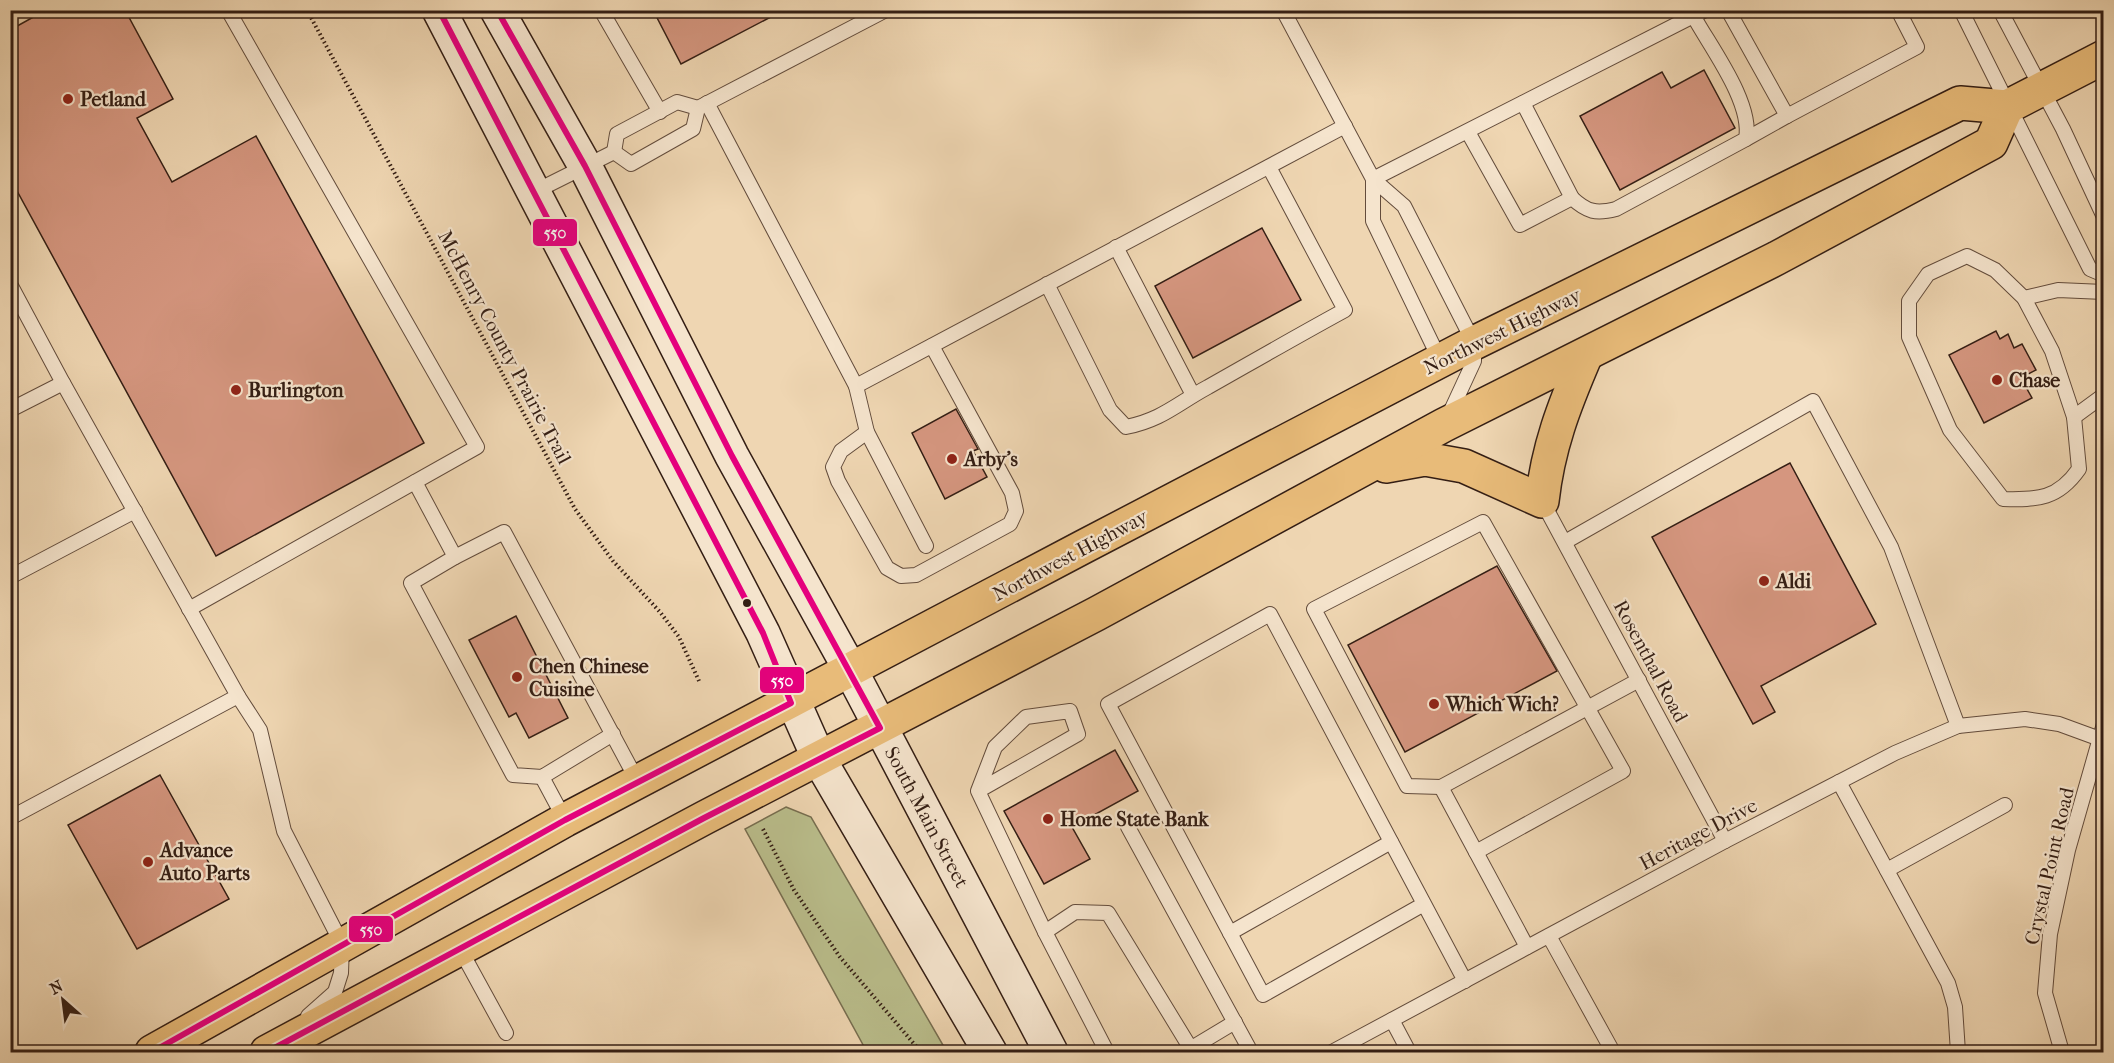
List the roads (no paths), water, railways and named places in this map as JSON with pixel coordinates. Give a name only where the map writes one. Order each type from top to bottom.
[{"type":"main road","points":[[266,1053],[880,728],[1444,425],[1585,357],[1991,144],[2007,106],[2103,57]]},
{"type":"main road","name":"Northwest Highway","points":[[152,1053],[565,820],[792,703],[1474,343],[1960,103],[2007,106]]},
{"type":"main road","points":[[1358,472],[1425,459],[1464,466],[1542,501],[1547,462],[1556,426],[1585,357]]},
{"type":"street","points":[[439,10],[532,193],[763,633],[792,703],[819,759],[990,1053]]},
{"type":"street","name":"South Main Street","points":[[496,10],[585,166],[732,456],[851,670],[1051,1053]]},
{"type":"lane","points":[[189,609],[477,447],[228,10]]},
{"type":"lane","points":[[601,10],[660,111]]},
{"type":"lane","points":[[614,152],[617,134],[677,102],[702,105],[886,10]]},
{"type":"lane","points":[[1283,10],[1373,179],[1404,206],[1474,343],[1474,362],[1444,425]]},
{"type":"lane","points":[[1728,10],[1787,116]]},
{"type":"lane","points":[[1523,103],[1572,198],[1584,209],[1598,213],[1616,209],[1917,46],[1898,10]]},
{"type":"lane","points":[[1961,10],[2090,269],[2103,275]]},
{"type":"lane","points":[[2000,10],[2041,88],[2103,217]]},
{"type":"lane","points":[[1373,179],[1699,14],[1744,109],[1749,126],[1746,139]]},
{"type":"lane","points":[[614,152],[630,164],[693,129],[702,105]]},
{"type":"lane","points":[[702,105],[856,386],[867,432],[926,546]]},
{"type":"lane","points":[[856,386],[1345,126]]},
{"type":"lane","points":[[1468,132],[1520,225],[1572,198]]},
{"type":"lane","points":[[532,193],[614,152]]},
{"type":"lane","points":[[1047,284],[1110,410],[1126,427],[1143,423],[1166,413],[1193,395],[1345,310],[1269,167]]},
{"type":"lane","points":[[1373,179],[1373,221],[1440,361]]},
{"type":"lane","points":[[1116,248],[1193,395]]},
{"type":"lane","points":[[1967,256],[1995,270],[2024,298],[2052,351],[2074,417],[2079,469],[2067,487],[2036,500],[2003,499],[1950,430],[1909,337],[1909,301],[1928,274],[1967,256]]},
{"type":"lane","points":[[10,284],[189,609],[260,730],[284,831],[342,944],[341,973],[335,992],[266,1053]]},
{"type":"lane","points":[[2024,298],[2058,290],[2103,292]]},
{"type":"lane","points":[[867,432],[842,451],[833,467],[838,482],[887,568],[901,576],[916,575],[1010,524],[1016,511],[1012,493],[932,346]]},
{"type":"lane","points":[[10,410],[63,383]]},
{"type":"lane","points":[[2074,417],[2103,395]]},
{"type":"lane","points":[[1565,542],[1813,401],[1891,547],[1958,726]]},
{"type":"lane","points":[[415,482],[455,557]]},
{"type":"lane","name":"Rosenthal Road","points":[[1542,501],[1725,841]]},
{"type":"lane","points":[[10,577],[135,511]]},
{"type":"lane","points":[[1476,852],[1623,771],[1589,707],[1483,522],[1314,609],[1407,786],[1441,787],[1589,707],[1639,680]]},
{"type":"lane","points":[[612,734],[542,777],[513,775],[411,583],[504,532],[638,782]]},
{"type":"lane","points":[[1424,904],[1263,995],[1108,704],[1270,614],[1465,981]]},
{"type":"lane","points":[[10,818],[238,696]]},
{"type":"lane","points":[[978,791],[1078,734],[1070,711],[1026,717],[995,747],[978,791],[1045,933],[1107,1053]]},
{"type":"lane","name":"Heritage Drive","points":[[1332,1053],[1725,841],[1895,753],[1958,726],[2025,719],[2059,724],[2100,739]]},
{"type":"lane","name":"Crystal Point Road","points":[[2061,1053],[2045,993],[2050,934],[2068,850],[2103,724]]},
{"type":"lane","points":[[542,777],[565,820]]},
{"type":"lane","points":[[1839,782],[1948,983],[1955,1006],[1958,1053]]},
{"type":"lane","points":[[1441,787],[1527,947]]},
{"type":"lane","points":[[1887,870],[2005,805]]},
{"type":"lane","points":[[1128,827],[1251,1053]]},
{"type":"lane","points":[[1230,933],[1391,842]]},
{"type":"lane","points":[[1045,933],[1075,912],[1108,913],[1187,1051],[1235,1022]]},
{"type":"lane","points":[[1549,936],[1613,1053]]},
{"type":"lane","points":[[460,949],[506,1033]]},
{"type":"lane","points":[[1392,1020],[1409,1053]]},
{"type":"place","name":"Petland","points":[[68,99]]},
{"type":"place","name":"Chase","points":[[1997,380]]},
{"type":"place","name":"Burlington","points":[[236,390]]},
{"type":"place","name":"Arby's","points":[[952,459]]},
{"type":"place","name":"Aldi","points":[[1764,581]]},
{"type":"place","name":"Chen Chinese Cuisine","points":[[517,677]]},
{"type":"place","name":"Which Wich?","points":[[1434,704]]},
{"type":"place","name":"Home State Bank","points":[[1048,819]]},
{"type":"place","name":"Advance Auto Parts","points":[[148,862]]}]
